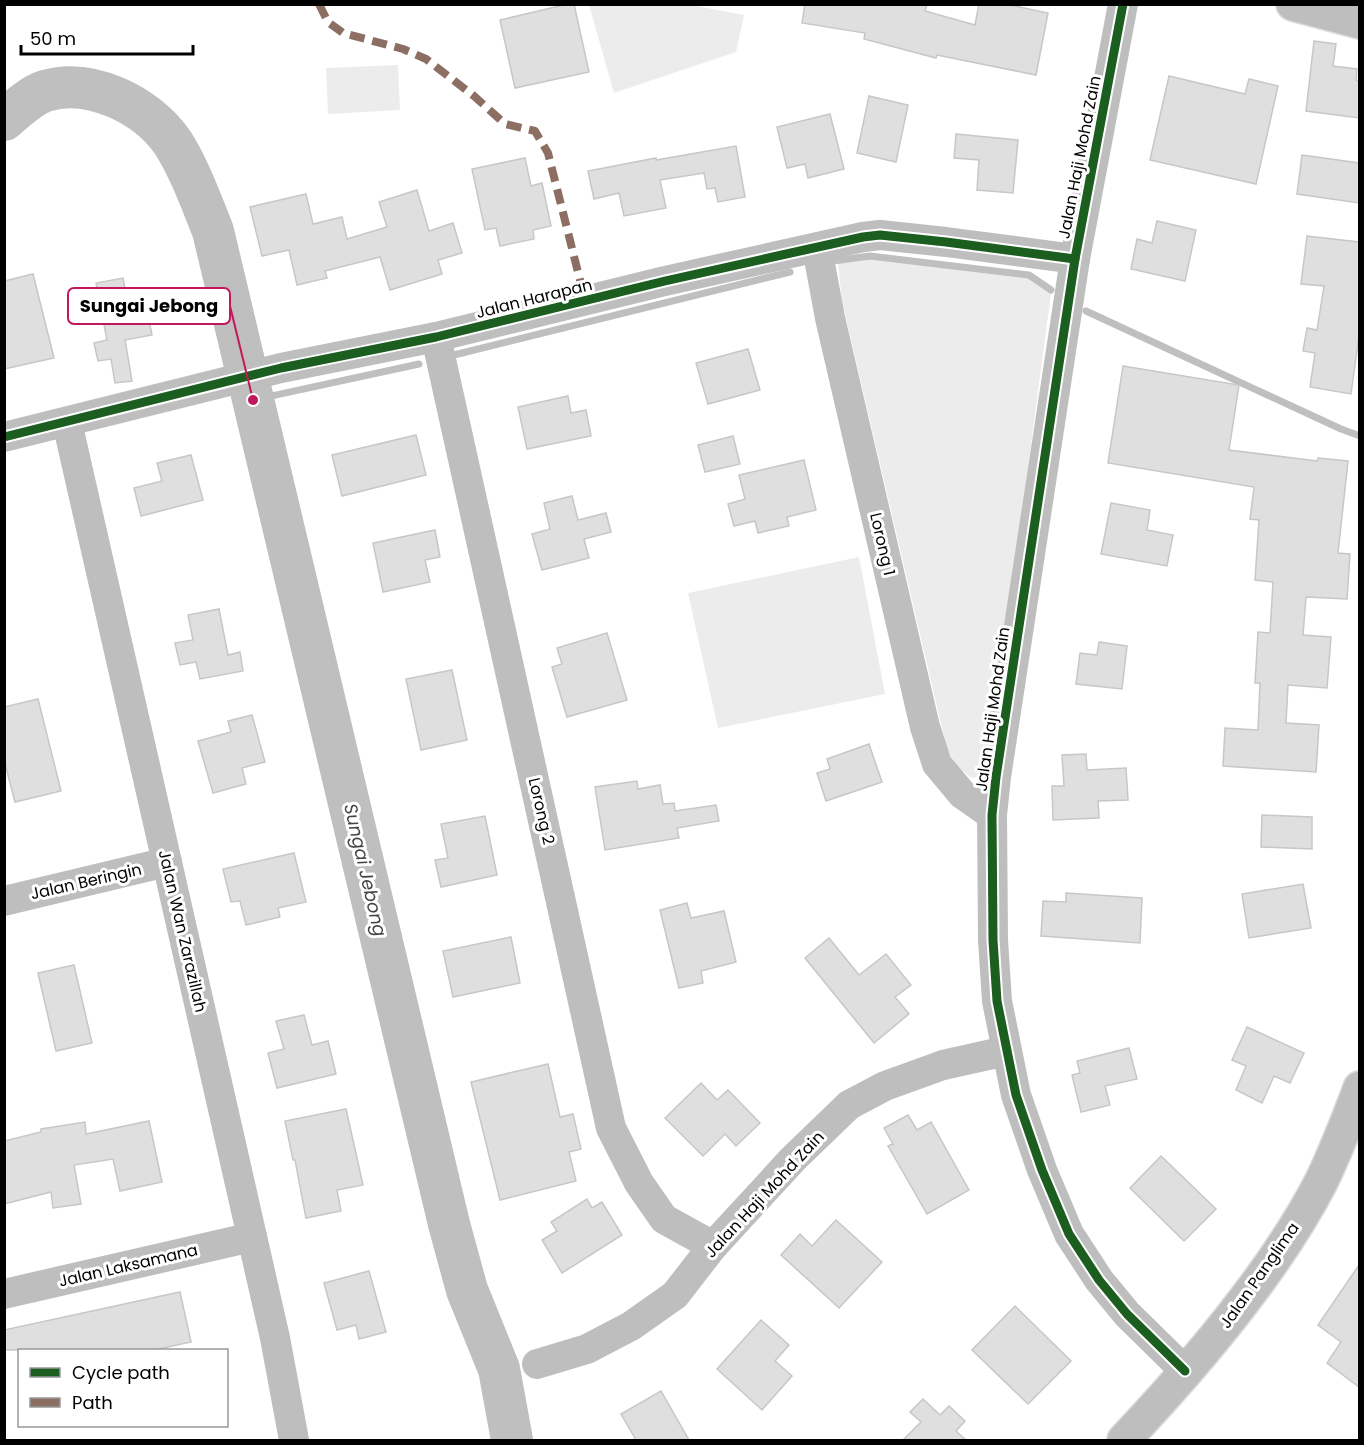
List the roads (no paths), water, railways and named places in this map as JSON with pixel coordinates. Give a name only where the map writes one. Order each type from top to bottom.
[{"type":"main road","points":[[1293,4],[1359,22]]},
{"type":"main road","name":"Jalan Panglima","points":[[1124,1440],[1158,1404],[1247,1296],[1290,1234],[1320,1183],[1348,1122],[1359,1088]]},
{"type":"street","name":"Jalan Haji Mohd Zain","points":[[1123,4],[1076,259],[996,777],[992,815],[993,940],[997,1001],[1016,1095],[1042,1170],[1069,1234],[1099,1280],[1127,1314],[1185,1371]]},
{"type":"street","name":"Jalan Harapan","points":[[4,437],[281,368],[436,337],[665,281],[863,237],[880,235],[1076,259]]},
{"type":"street","name":"Lorong 1","points":[[817,248],[830,318],[917,693],[937,764],[962,794],[992,815]]},
{"type":"street","name":"Lorong 2","points":[[436,337],[611,1128],[639,1183],[664,1219],[713,1246]]},
{"type":"street","name":"Jalan Wan Zarazillah","points":[[67,422],[275,1338],[294,1440]]},
{"type":"street","name":"Jalan Beringin","points":[[4,900],[167,862]]},
{"type":"street","name":"Jalan Haji Mohd Zain","points":[[537,1364],[587,1349],[631,1326],[675,1295],[713,1246],[794,1159],[849,1105],[885,1086],[943,1065],[1006,1051]]},
{"type":"street","name":"Jalan Laksamana","points":[[4,1294],[252,1237]]},
{"type":"waterway","name":"Sungai Jebong","points":[[4,120],[34,96],[62,88],[98,91],[133,106],[162,129],[173,143],[190,175],[213,231],[449,1224],[467,1290],[499,1369],[512,1440]]},
{"type":"waterway","points":[[833,261],[870,256],[1029,275],[1051,290]]},
{"type":"waterway","points":[[454,355],[790,272]]},
{"type":"waterway","points":[[1086,311],[1360,436]]},
{"type":"waterway","points":[[253,400],[419,364]]},
{"type":"place","name":"Sungai Jebong","points":[[253,400]]}]
